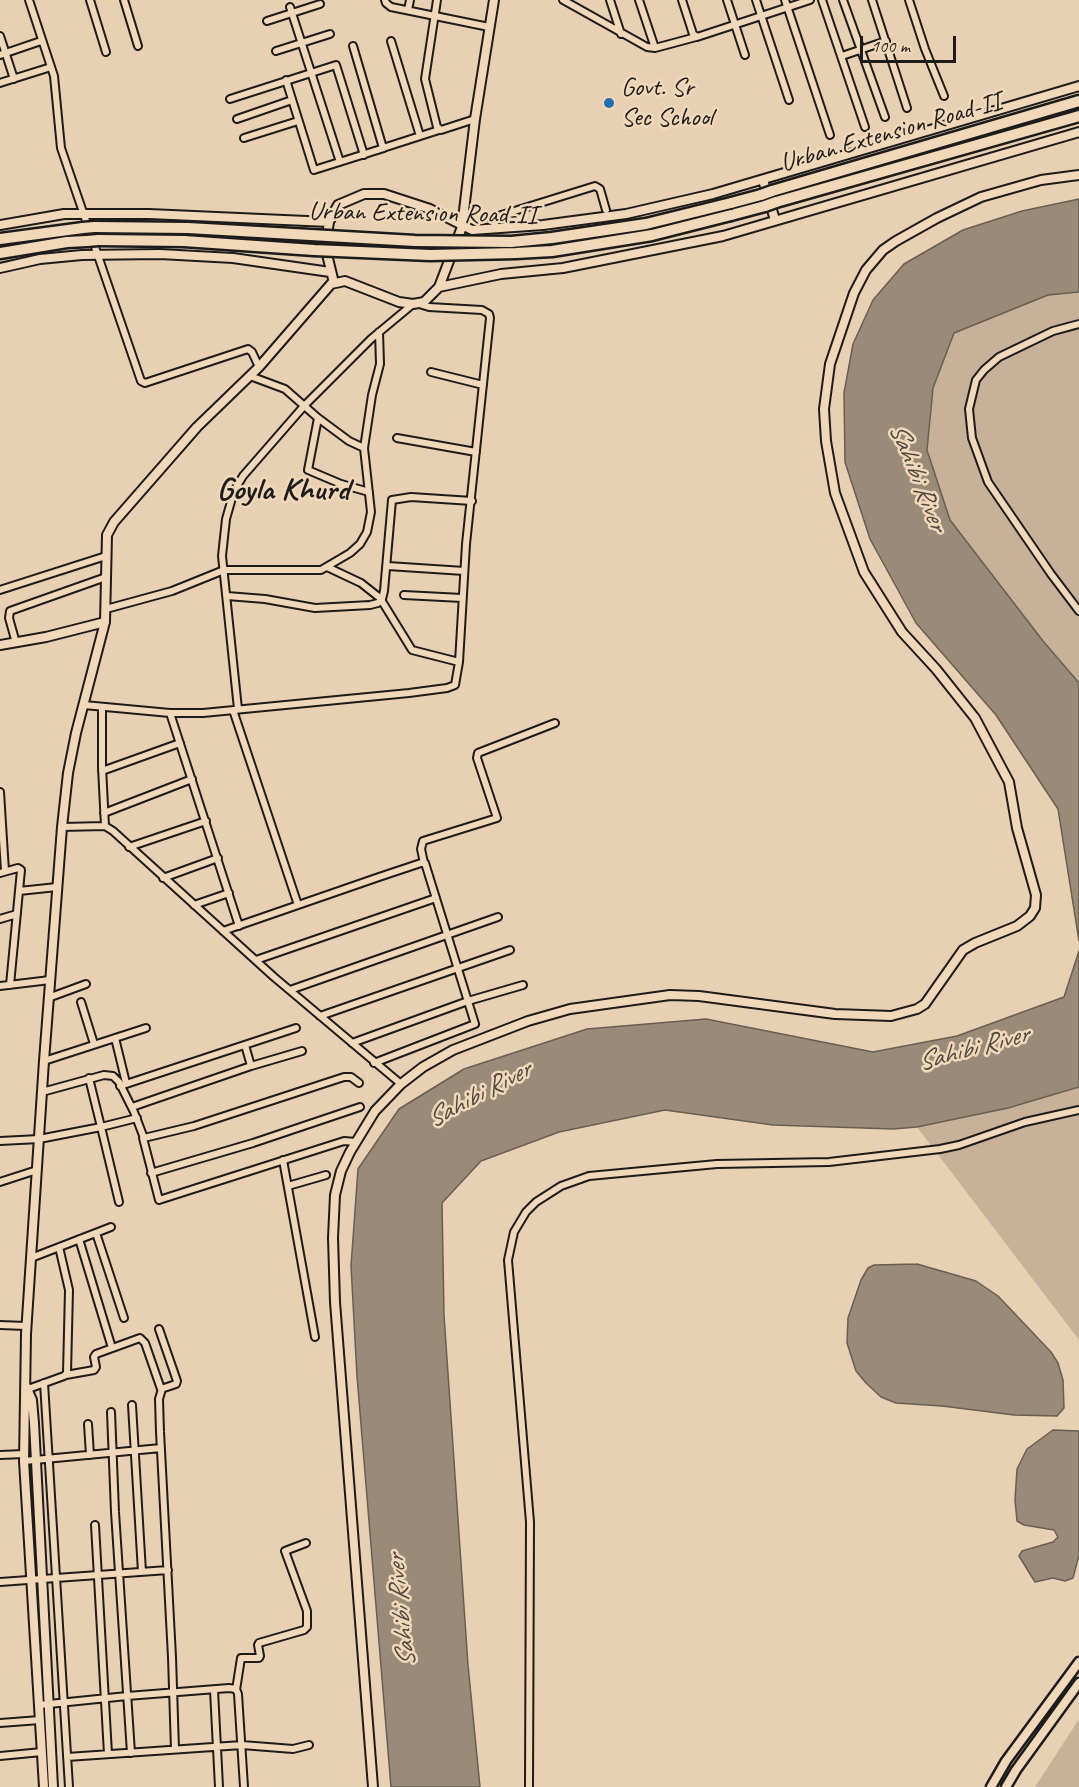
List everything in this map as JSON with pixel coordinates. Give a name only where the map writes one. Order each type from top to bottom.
[{"type":"highway","name":"Urban Extension Road-II","points":[[0,253],[67,242],[92,241],[184,241],[430,255],[552,251],[652,235],[731,215],[768,199],[1079,100]]},
{"type":"highway","name":"Urban Extension Road-II","points":[[0,239],[88,228],[188,228],[415,241],[511,242],[552,238],[646,224],[731,203],[768,199],[1079,116]]},
{"type":"main road","points":[[991,1787],[1006,1761],[1079,1662]]},
{"type":"main road","points":[[1006,1787],[1079,1683]]},
{"type":"street","points":[[29,0],[54,81],[59,141],[141,382],[145,383],[248,349],[252,352],[259,367]]},
{"type":"street","points":[[90,0],[106,52]]},
{"type":"street","points":[[124,0],[138,46]]},
{"type":"street","points":[[385,0],[391,6],[489,27]]},
{"type":"street","points":[[408,10],[410,0]]},
{"type":"street","points":[[437,0],[429,40],[425,84],[439,130]]},
{"type":"street","points":[[298,906],[236,710],[228,596],[222,556],[226,519],[234,491],[243,476],[304,406],[379,332],[416,304],[426,301],[439,287],[462,227],[475,119],[494,0]]},
{"type":"street","points":[[563,0],[621,34],[644,46],[655,48],[760,16],[786,4],[810,0]]},
{"type":"street","points":[[610,0],[621,34]]},
{"type":"street","points":[[639,0],[655,48]]},
{"type":"street","points":[[682,0],[696,37]]},
{"type":"street","points":[[727,0],[745,55]]},
{"type":"street","points":[[756,0],[789,100]]},
{"type":"street","points":[[822,0],[865,127]]},
{"type":"street","points":[[843,0],[885,117]]},
{"type":"street","points":[[872,0],[907,108]]},
{"type":"street","points":[[909,0],[944,96]]},
{"type":"street","points":[[267,21],[291,10],[320,4]]},
{"type":"street","points":[[786,4],[830,135]]},
{"type":"street","points":[[291,10],[340,162]]},
{"type":"street","points":[[276,51],[330,34]]},
{"type":"street","points":[[0,36],[3,55],[14,79]]},
{"type":"street","points":[[3,55],[41,41]]},
{"type":"street","points":[[391,41],[420,136]]},
{"type":"street","points":[[842,56],[886,42]]},
{"type":"street","points":[[353,46],[381,145],[384,148]]},
{"type":"street","points":[[231,99],[331,65],[337,66],[364,155]]},
{"type":"street","points":[[0,83],[51,67]]},
{"type":"street","points":[[286,80],[313,169],[475,119]]},
{"type":"street","points":[[334,283],[325,246],[329,222],[338,206],[364,194],[384,194],[430,210],[472,230],[543,225],[626,214],[763,180],[1079,86]]},
{"type":"street","points":[[237,119],[292,100]]},
{"type":"street","points":[[244,138],[298,121]]},
{"type":"street","points":[[439,287],[501,274],[563,268],[723,236],[1079,132]]},
{"type":"street","points":[[373,1787],[360,1609],[353,1550],[342,1378],[336,1335],[333,1238],[336,1188],[342,1171],[375,1111],[401,1084],[439,1056],[484,1037],[570,1010],[657,996],[699,996],[835,1014],[884,1016],[904,1013],[921,1007],[928,1001],[963,950],[1017,926],[1030,916],[1035,908],[1036,895],[1023,850],[1009,782],[975,718],[936,669],[902,632],[860,565],[835,493],[826,441],[824,409],[830,364],[854,293],[866,270],[884,250],[937,218],[981,197],[1041,180],[1079,175]]},
{"type":"street","points":[[763,180],[775,220]]},
{"type":"street","points":[[497,228],[492,220],[495,217],[595,186],[600,189],[606,210]]},
{"type":"street","points":[[0,225],[64,214],[149,214],[329,222]]},
{"type":"street","points":[[0,268],[40,259],[97,254],[160,254],[233,258],[330,272]]},
{"type":"street","points":[[44,1787],[24,1458],[27,1326],[48,998],[62,827],[68,773],[76,733],[105,622],[107,535],[114,522],[197,427],[259,367],[322,293],[334,283],[345,281],[399,302],[429,307],[482,310],[489,314],[464,572],[459,662],[455,685],[450,688],[236,710],[170,713],[84,705]]},
{"type":"street","points":[[1079,324],[1053,331],[999,357],[976,380],[969,409],[972,438],[988,482],[1079,611]]},
{"type":"street","points":[[106,609],[172,591],[224,570],[263,569],[308,572],[327,567],[350,553],[364,537],[369,527],[371,512],[364,448],[372,395],[380,364],[379,332]]},
{"type":"street","points":[[431,372],[483,385]]},
{"type":"street","points":[[250,376],[283,388],[349,441],[364,448]]},
{"type":"street","points":[[318,418],[308,470],[341,484],[369,492]]},
{"type":"street","points":[[397,438],[476,452]]},
{"type":"street","points":[[382,599],[388,566],[392,500],[411,496],[472,501]]},
{"type":"street","points":[[0,590],[106,556]]},
{"type":"street","points":[[388,566],[464,572]]},
{"type":"street","points":[[327,567],[361,583],[382,599],[410,648],[417,652],[459,662]]},
{"type":"street","points":[[16,643],[9,618],[10,611],[106,577]]},
{"type":"street","points":[[228,596],[265,599],[315,608],[370,605],[382,599]]},
{"type":"street","points":[[404,596],[462,598]]},
{"type":"street","points":[[0,645],[46,637],[105,622]]},
{"type":"street","points":[[102,707],[105,826]]},
{"type":"street","points":[[170,713],[239,926]]},
{"type":"street","points":[[374,1063],[473,1026],[475,1022],[424,863],[421,849],[423,841],[497,818],[477,758],[478,753],[555,723]]},
{"type":"street","points":[[102,771],[180,743]]},
{"type":"street","points":[[104,813],[192,779]]},
{"type":"street","points":[[0,792],[3,872],[20,868],[10,986]]},
{"type":"street","points":[[129,847],[206,821]]},
{"type":"street","points":[[62,827],[105,826],[113,831],[290,990],[401,1084]]},
{"type":"street","points":[[163,878],[218,858]]},
{"type":"street","points":[[224,931],[424,863]]},
{"type":"street","points":[[19,891],[57,886]]},
{"type":"street","points":[[194,905],[229,893]]},
{"type":"street","points":[[256,960],[436,898]]},
{"type":"street","points":[[0,920],[16,914]]},
{"type":"street","points":[[290,990],[498,917]]},
{"type":"street","points":[[320,1016],[510,950]]},
{"type":"street","points":[[0,987],[50,980]]},
{"type":"street","points":[[48,998],[86,984]]},
{"type":"street","points":[[352,1043],[468,1001],[523,985]]},
{"type":"street","points":[[81,1002],[94,1044]]},
{"type":"street","points":[[44,1061],[146,1028]]},
{"type":"street","points":[[123,1084],[296,1028]]},
{"type":"street","points":[[115,1038],[123,1084],[137,1118],[160,1200],[345,1141],[356,1142]]},
{"type":"street","points":[[245,1045],[252,1066]]},
{"type":"street","points":[[132,1107],[302,1051]]},
{"type":"street","points":[[42,1092],[89,1078],[111,1075],[123,1084]]},
{"type":"street","points":[[143,1138],[194,1126],[344,1077],[351,1077],[359,1083]]},
{"type":"street","points":[[89,1078],[119,1202]]},
{"type":"street","points":[[151,1173],[253,1143],[360,1107]]},
{"type":"street","points":[[529,1787],[530,1522],[508,1260],[514,1232],[526,1212],[536,1202],[561,1186],[589,1176],[717,1164],[829,1162],[940,1149],[959,1145],[1024,1122],[1079,1110]]},
{"type":"street","points":[[0,1140],[39,1139],[137,1118]]},
{"type":"street","points":[[283,1160],[315,1337]]},
{"type":"street","points":[[0,1182],[37,1170]]},
{"type":"street","points":[[288,1186],[326,1175]]},
{"type":"street","points":[[31,1258],[111,1227]]},
{"type":"street","points":[[96,1233],[124,1318]]},
{"type":"street","points":[[79,1239],[112,1348]]},
{"type":"street","points":[[59,1247],[69,1290],[66,1375]]},
{"type":"street","points":[[0,1325],[27,1326]]},
{"type":"street","points":[[159,1329],[177,1383],[162,1389]]},
{"type":"street","points":[[27,1387],[66,1375],[94,1370],[95,1355],[138,1338],[144,1341],[162,1389],[159,1399],[175,1749]]},
{"type":"street","points":[[44,1383],[69,1787]]},
{"type":"street","points":[[27,1387],[32,1400],[36,1460],[53,1787]]},
{"type":"street","points":[[132,1406],[142,1572]]},
{"type":"street","points":[[111,1412],[130,1753]]},
{"type":"street","points":[[88,1424],[90,1455]]},
{"type":"street","points":[[0,1455],[36,1460],[161,1448]]},
{"type":"street","points":[[95,1525],[108,1754]]},
{"type":"street","points":[[244,1787],[243,1745],[237,1690],[241,1658],[259,1658],[259,1643],[307,1627],[307,1611],[285,1552],[306,1543]]},
{"type":"street","points":[[0,1582],[168,1570]]},
{"type":"street","points":[[39,1705],[230,1688],[237,1690]]},
{"type":"street","points":[[214,1690],[219,1787]]},
{"type":"street","points":[[0,1723],[40,1720]]},
{"type":"street","points":[[67,1758],[243,1745],[293,1749],[309,1745]]},
{"type":"street","points":[[0,1756],[42,1752]]},
{"type":"shaded area","points":[[1079,292],[1079,683],[1043,641],[950,520],[927,450],[933,388],[954,333],[1048,295]]},
{"type":"shaded area","points":[[1079,1087],[1079,1340],[917,1127],[1008,1108]]},
{"type":"shaded area","points":[[1079,1719],[1079,1787],[1035,1787]]},
{"type":"water","name":"Sahibi River","points":[[1079,199],[1079,292],[1048,295],[954,333],[933,388],[927,450],[950,520],[1043,641],[1079,683],[1079,941],[1058,809],[996,715],[916,623],[870,539],[845,462],[844,393],[853,344],[873,300],[904,264],[963,230],[1022,211]]},
{"type":"water","name":"Sahibi River","points":[[1079,951],[1079,1087],[1008,1108],[917,1127],[893,1129],[773,1125],[665,1110],[559,1132],[481,1161],[442,1203],[444,1315],[468,1665],[480,1787],[391,1787],[357,1376],[351,1266],[358,1169],[399,1109],[464,1069],[587,1029],[706,1019],[873,1052],[957,1036],[1064,997]]},
{"type":"water","points":[[917,1264],[976,1281],[998,1296],[1051,1352],[1058,1363],[1063,1380],[1064,1408],[1057,1416],[1014,1415],[896,1403],[881,1397],[866,1383],[856,1371],[847,1343],[848,1318],[861,1280],[868,1268],[874,1265]]},
{"type":"water","points":[[1053,1430],[1079,1431],[1079,1555],[1073,1578],[1065,1581],[1053,1578],[1035,1582],[1019,1556],[1022,1551],[1053,1542],[1058,1537],[1054,1530],[1024,1525],[1017,1521],[1015,1500],[1017,1469],[1027,1449]]},
{"type":"place","name":"Govt. Sr Sec School","points":[[609,103]]},
{"type":"district","name":"Goyla Khurd","points":[[283,491]]}]
